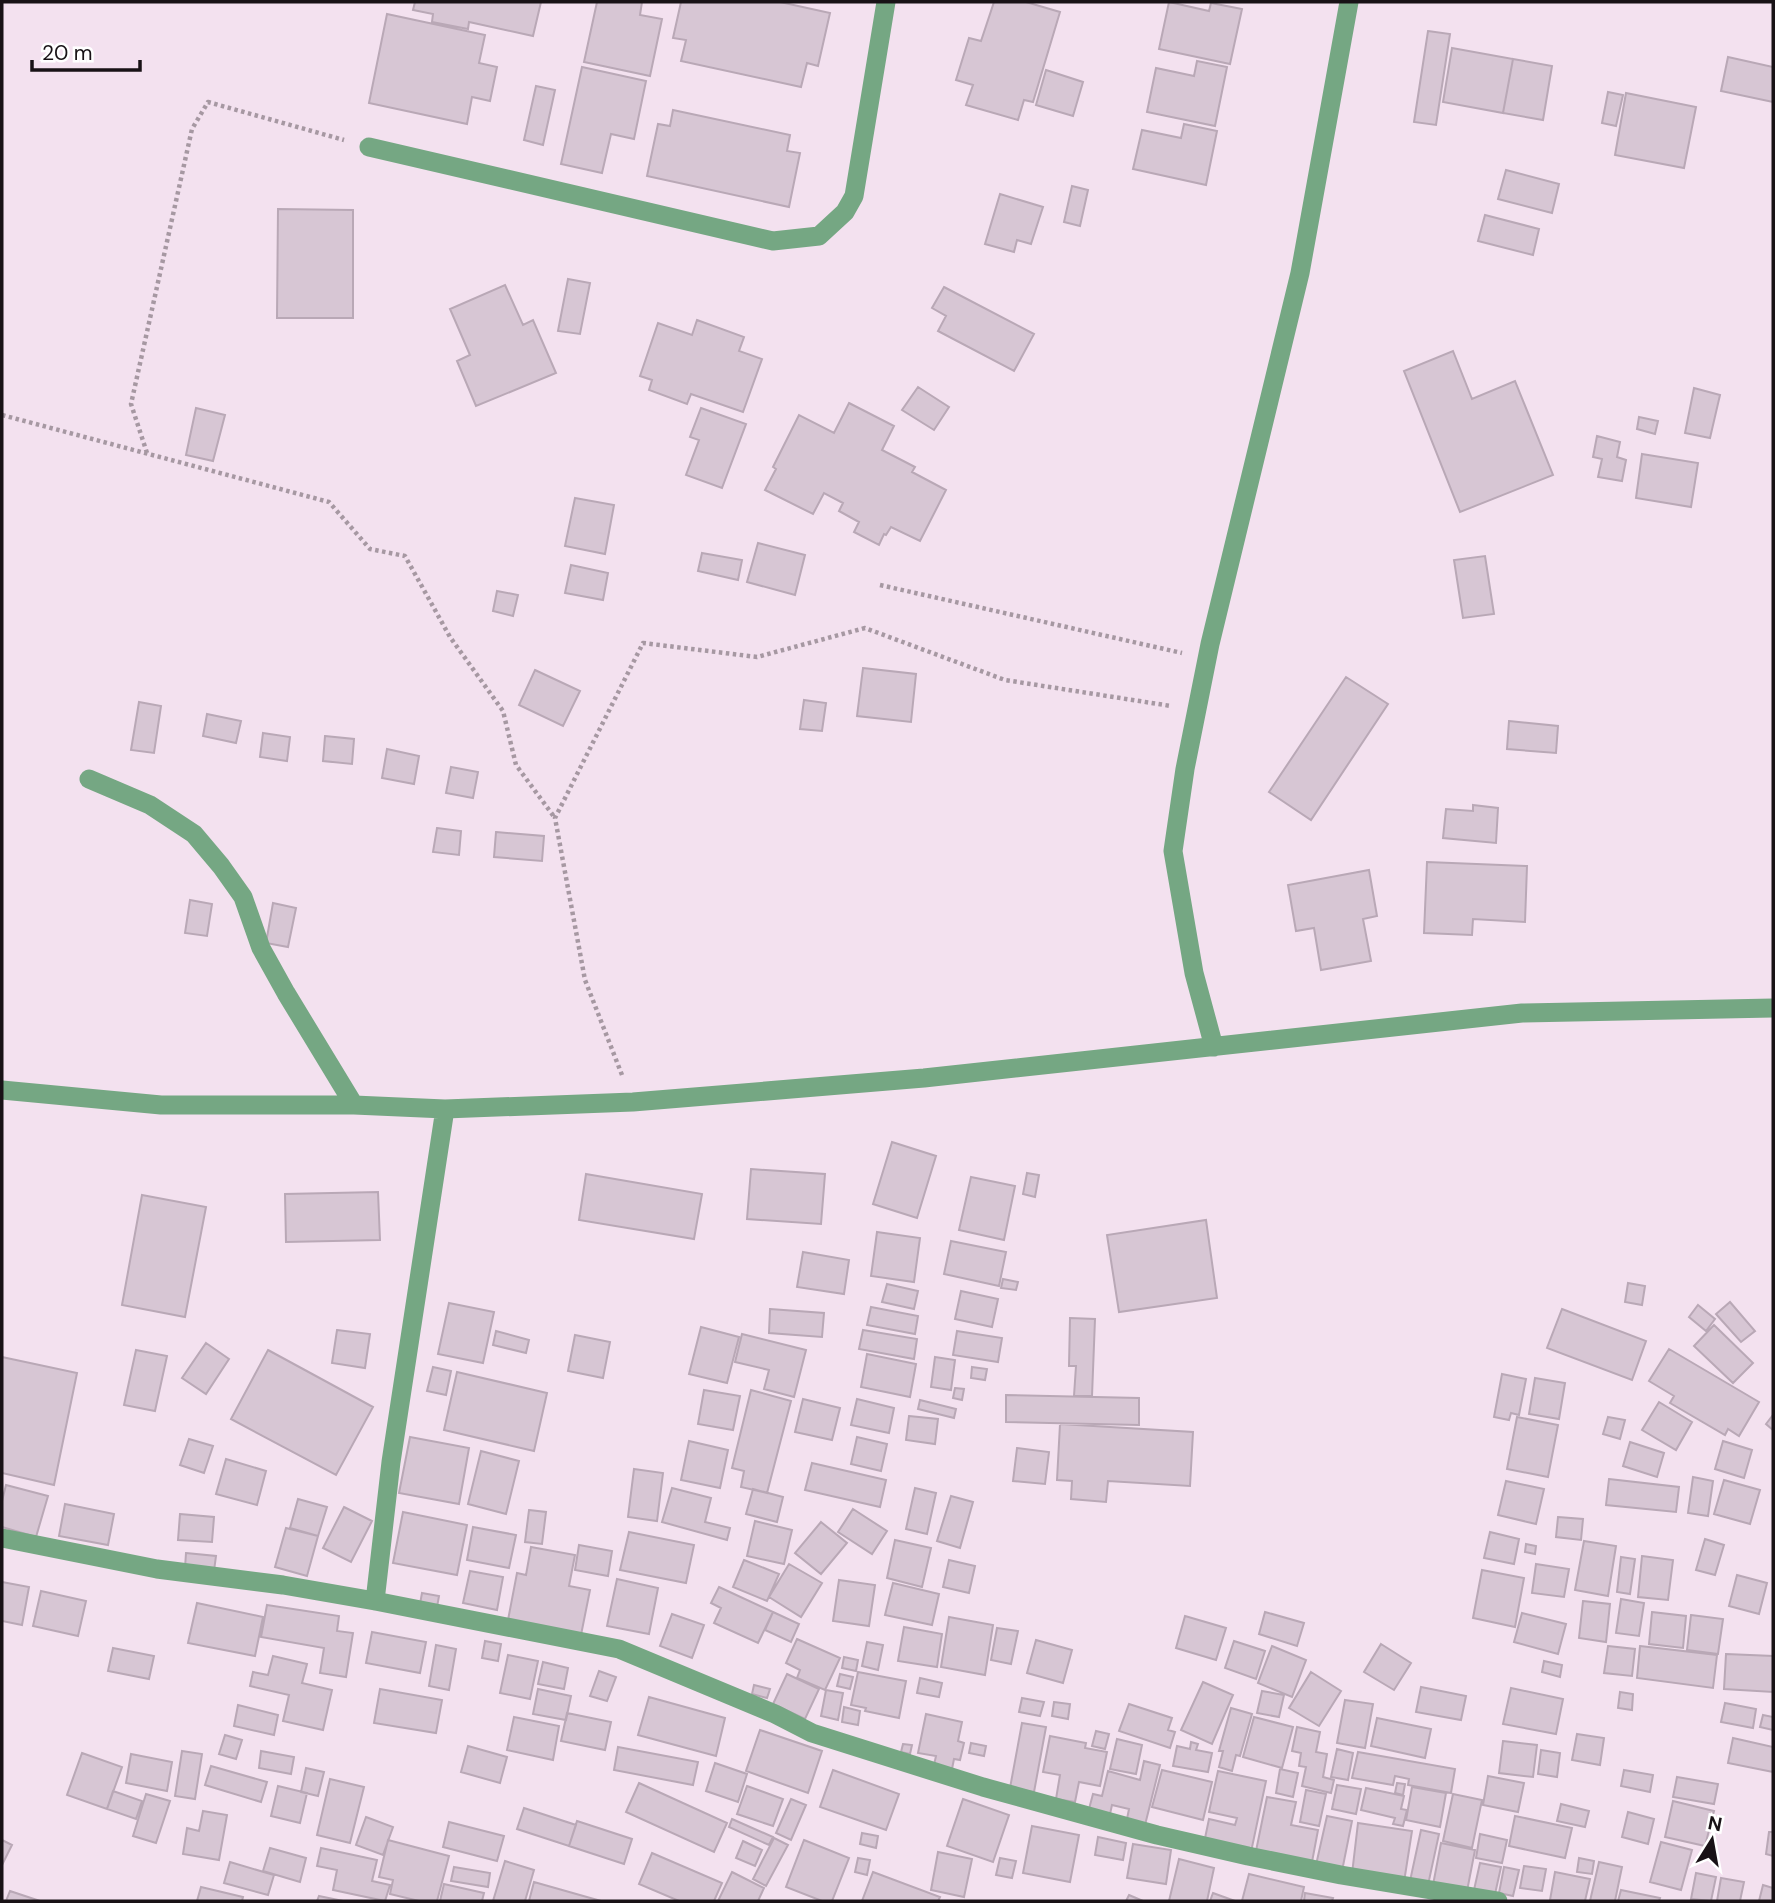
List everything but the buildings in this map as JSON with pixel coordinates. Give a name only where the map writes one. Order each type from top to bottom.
[{"type":"street","points":[[369,147],[773,241],[819,236],[845,212],[854,196],[886,2]]},
{"type":"street","points":[[1214,1047],[1194,973],[1173,851],[1207,659],[1300,273],[1349,2]]},
{"type":"street","points":[[89,779],[149,805],[194,834],[221,866],[243,897],[261,948],[286,993],[354,1105]]},
{"type":"street","points":[[2,1090],[161,1105],[354,1105],[445,1109],[633,1102],[925,1078],[1522,1013],[1773,1008]]},
{"type":"street","points":[[375,1601],[391,1462],[445,1109]]},
{"type":"street","points":[[2,1538],[157,1569],[283,1585],[375,1601],[619,1649],[775,1714],[812,1733],[983,1787],[1144,1832],[1315,1870],[1498,1901]]},
{"type":"path","points":[[147,454],[131,404],[192,129],[208,102],[369,147]]},
{"type":"path","points":[[2,415],[330,502],[370,549],[404,556],[450,637],[503,711],[516,765],[555,818],[584,980],[633,1102]]},
{"type":"path","points":[[880,585],[1207,659]]},
{"type":"path","points":[[555,818],[643,643],[757,657],[865,628],[1005,680],[1197,709]]}]
